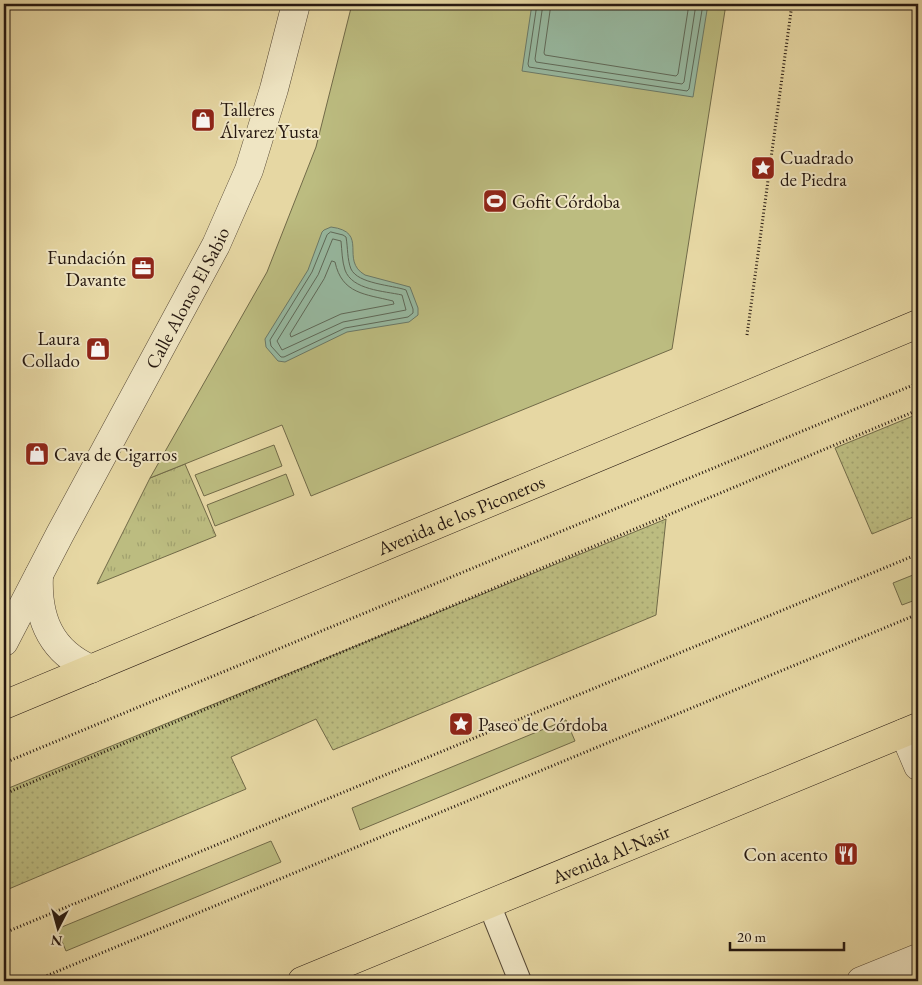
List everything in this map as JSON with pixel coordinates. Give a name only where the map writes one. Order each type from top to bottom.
[{"type":"main road","name":"Avenida de los Piconeros","points":[[4,705],[918,324]]},
{"type":"main road","name":"Avenida Al-Nasir","points":[[302,981],[911,730]]},
{"type":"street","name":"Calle Alonso El Sabio","points":[[4,642],[216,246],[249,170],[274,90],[296,4]]},
{"type":"street","name":"Calle Alonso El Sabio","points":[[39,575],[39,605],[49,633],[64,653],[91,669]]},
{"type":"street","points":[[911,730],[918,766]]},
{"type":"street","points":[[489,904],[520,981]]},
{"type":"street","points":[[861,981],[918,958]]},
{"type":"path","points":[[747,335],[792,4]]},
{"type":"path","points":[[4,763],[918,383]]},
{"type":"path","points":[[4,794],[918,410]]},
{"type":"path","points":[[4,933],[918,554]]},
{"type":"path","points":[[34,981],[918,614]]},
{"type":"green space","name":"Gofit Córdoba","points":[[352,4],[726,4],[672,349],[311,496],[282,425],[150,478],[267,272],[316,147]]},
{"type":"green space","points":[[918,414],[918,515],[872,534],[835,448]]},
{"type":"green space","points":[[274,445],[282,466],[204,496],[195,475]]},
{"type":"green space","points":[[185,464],[216,536],[97,584],[150,478]]},
{"type":"green space","points":[[286,474],[294,495],[215,526],[207,505]]},
{"type":"green space","points":[[666,519],[656,615],[333,750],[316,719],[231,757],[246,789],[4,891],[4,790]]},
{"type":"green space","points":[[918,573],[918,599],[902,605],[893,583]]},
{"type":"green space","points":[[566,720],[575,741],[360,830],[352,808]]},
{"type":"green space","points":[[271,841],[281,862],[66,951],[57,929]]},
{"type":"water","points":[[532,4],[708,4],[693,97],[522,71]]},
{"type":"water","points":[[331,227],[343,230],[349,234],[352,240],[354,262],[365,275],[410,287],[418,308],[418,315],[409,322],[347,332],[285,362],[278,361],[266,347],[265,339],[308,270],[322,232]]},
{"type":"place","name":"Talleres Álvarez Yusta","points":[[203,120]]},
{"type":"place","name":"Cuadrado de Piedra","points":[[763,168]]},
{"type":"place","name":"Gofit Córdoba","points":[[495,201]]},
{"type":"place","name":"Fundación Davante","points":[[143,268]]},
{"type":"place","name":"Laura Collado","points":[[98,349]]},
{"type":"place","name":"Cava de Cigarros","points":[[37,454]]},
{"type":"place","name":"Paseo de Córdoba","points":[[461,724]]},
{"type":"place","name":"Con acento","points":[[846,854]]}]
